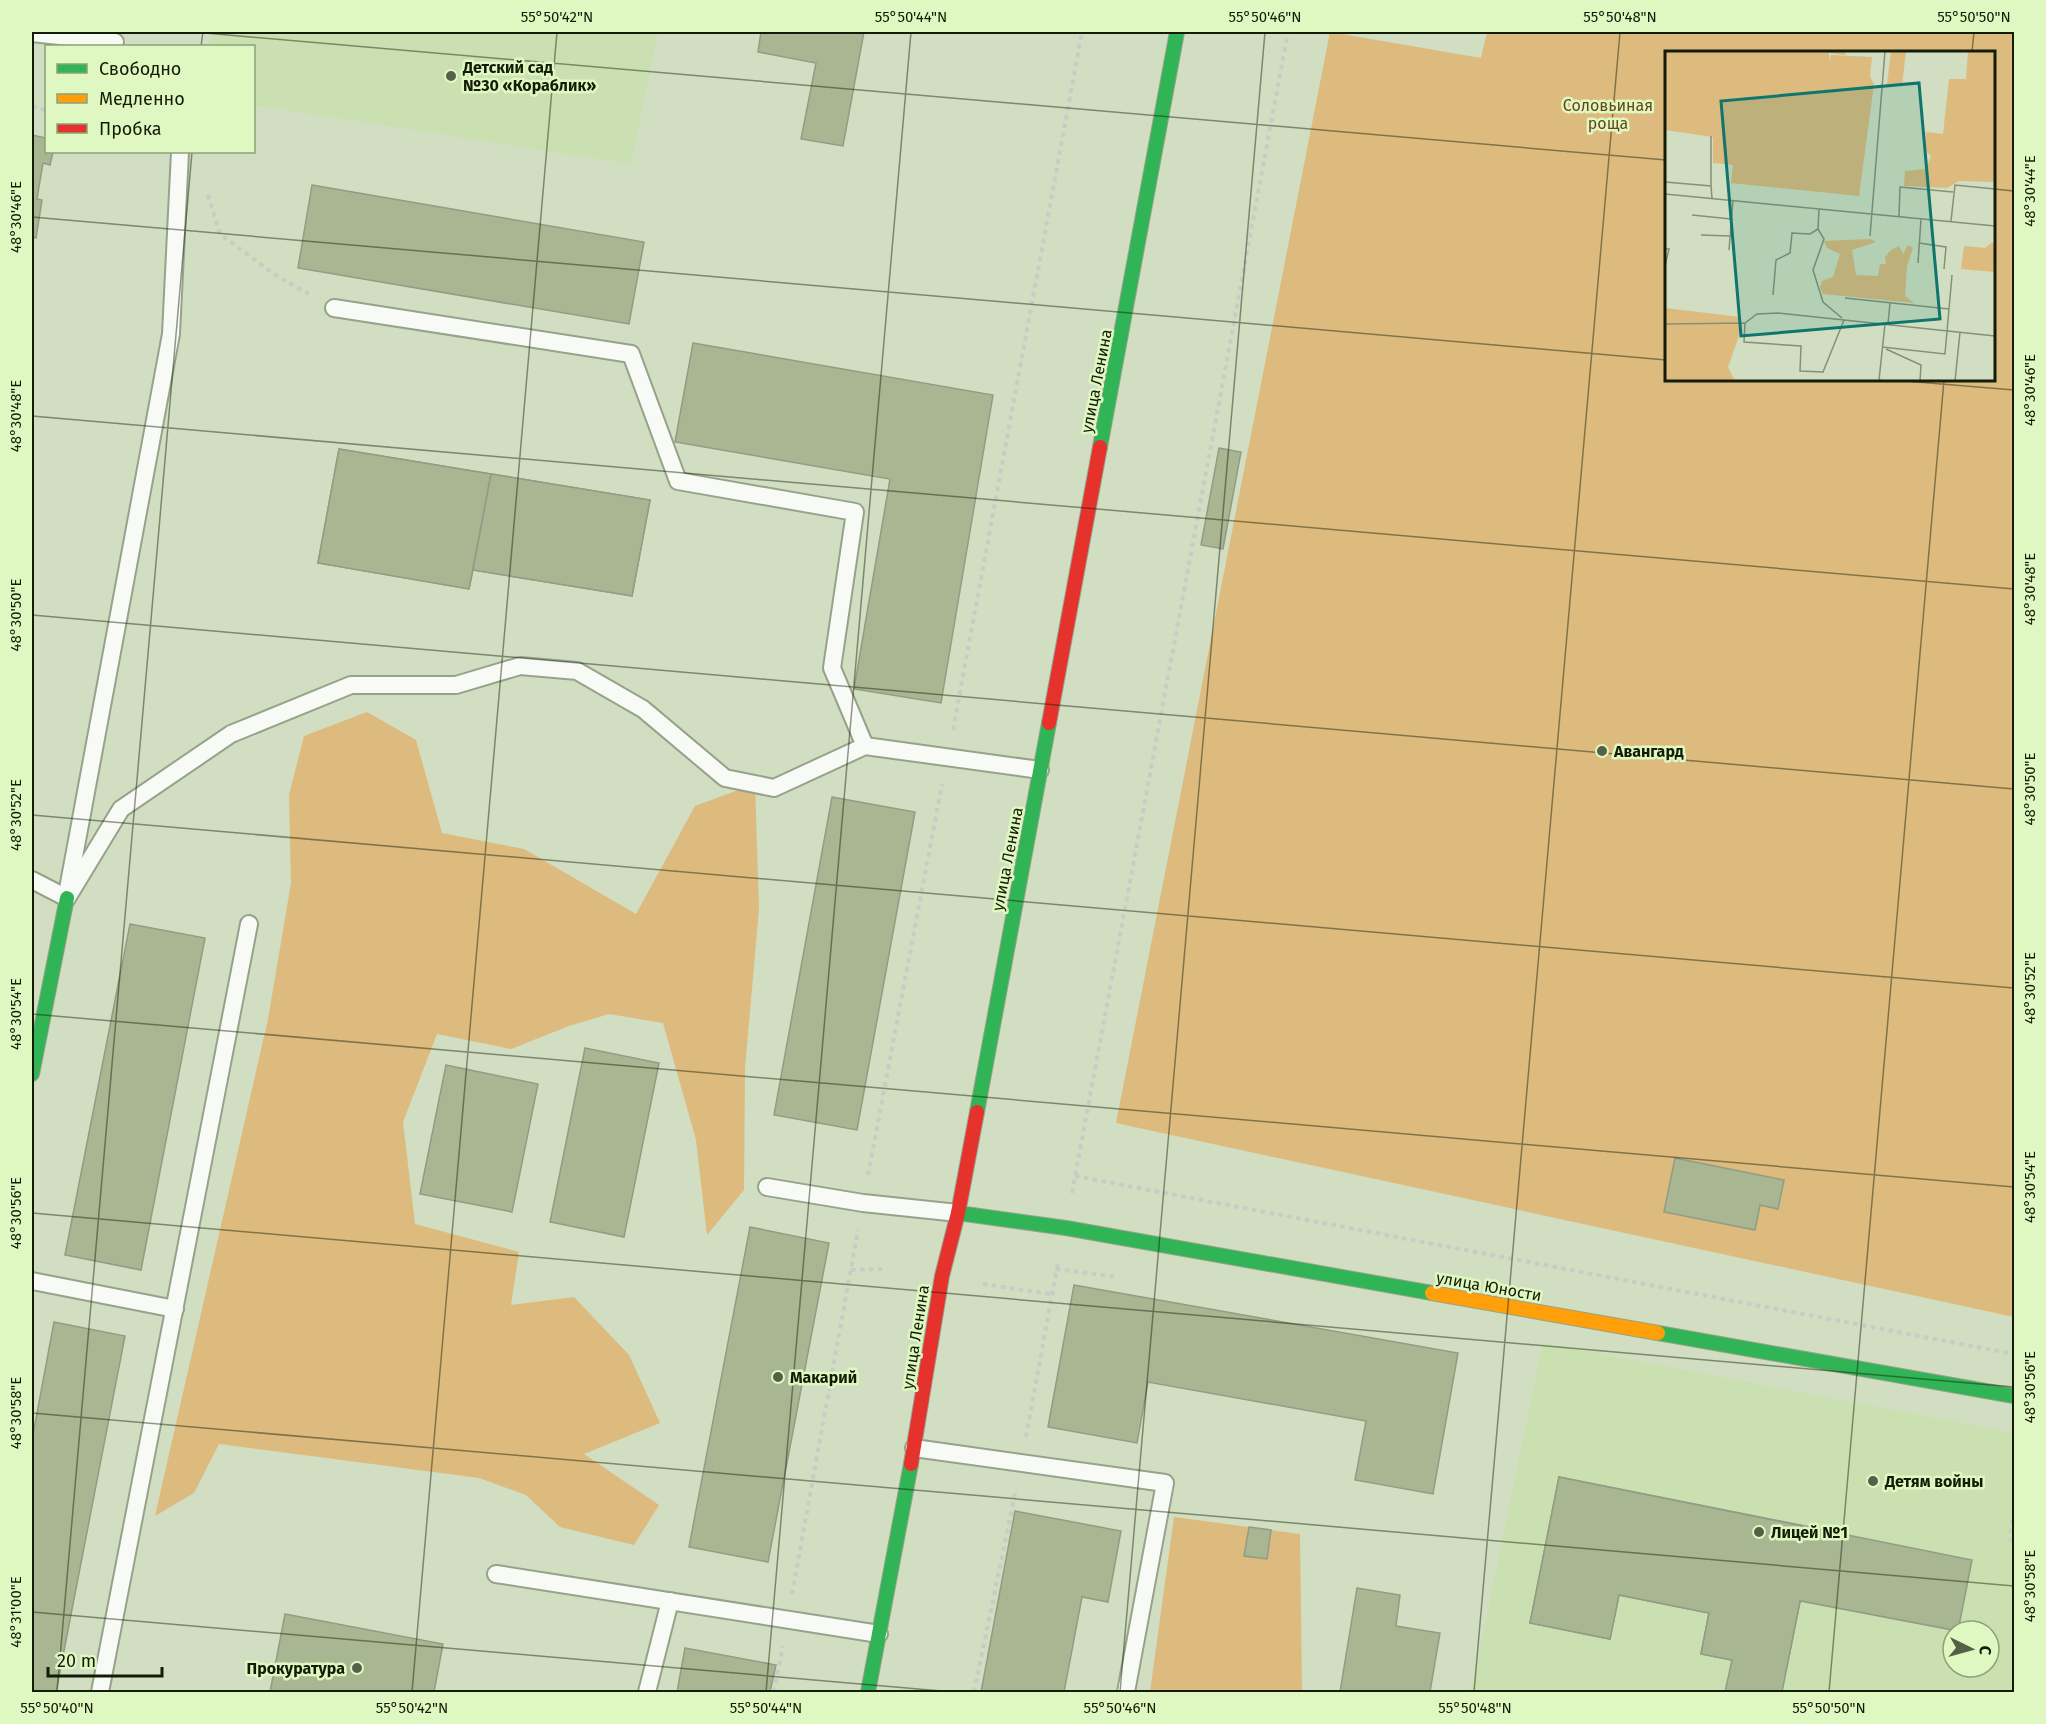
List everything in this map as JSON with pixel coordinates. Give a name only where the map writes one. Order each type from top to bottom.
[{"type":"main road","name":"улица Ленина","points":[[868,1692],[914,1449],[942,1276],[958,1213],[1176,32]]},
{"type":"main road","points":[[32,1074],[67,898]]},
{"type":"main road","name":"улица Юности","points":[[958,1213],[1066,1228],[2014,1396]]},
{"type":"lane","points":[[32,33],[116,40]]},
{"type":"lane","points":[[67,898],[171,334],[180,153]]},
{"type":"lane","points":[[334,308],[631,354],[678,481],[855,512],[832,668],[866,746]]},
{"type":"lane","points":[[67,898],[121,809],[231,734],[351,685],[456,685],[520,666],[577,671],[643,709],[725,778],[774,788],[866,746],[1040,770]]},
{"type":"lane","points":[[32,880],[67,898]]},
{"type":"lane","points":[[100,1692],[249,924]]},
{"type":"lane","points":[[767,1187],[863,1203],[958,1213]]},
{"type":"lane","points":[[32,1281],[175,1309]]},
{"type":"lane","points":[[914,1449],[1021,1466],[1164,1483],[1126,1692]]},
{"type":"lane","points":[[496,1574],[879,1634]]},
{"type":"lane","points":[[647,1692],[670,1601]]},
{"type":"path","points":[[774,1692],[1082,32]]},
{"type":"path","points":[[974,1692],[1021,1466],[1050,1294],[1066,1228],[1288,32]]},
{"type":"path","points":[[205,188],[220,234],[275,275],[334,308]]},
{"type":"path","points":[[1075,1176],[2014,1354]]},
{"type":"path","points":[[851,1270],[882,1269]]},
{"type":"path","points":[[983,1284],[1050,1294]]},
{"type":"path","points":[[2014,1511],[2010,1538],[2014,1545]]},
{"type":"shaded area","name":"Детский сад №30 «Кораблик»","points":[[212,32],[658,32],[631,164],[255,105],[255,45],[209,45]]},
{"type":"shaded area","name":"Лицей №1","points":[[1543,1343],[2014,1433],[2014,1692],[1471,1692]]},
{"type":"green space","name":"Авангард","points":[[1330,32],[1481,58],[1487,32],[2014,32],[2014,1317],[1116,1123]]},
{"type":"green space","points":[[367,712],[416,740],[442,833],[524,849],[636,914],[695,806],[755,784],[759,909],[745,1068],[744,1190],[707,1235],[696,1140],[663,1023],[609,1014],[569,1026],[511,1049],[437,1034],[403,1122],[415,1224],[519,1252],[511,1305],[574,1297],[629,1355],[660,1423],[584,1454],[659,1505],[634,1545],[560,1527],[526,1495],[479,1478],[219,1444],[194,1493],[155,1516],[268,1019],[291,883],[289,795],[304,736]]},
{"type":"green space","points":[[1174,1517],[1300,1534],[1302,1692],[1150,1692]]},
{"type":"building","points":[[761,32],[864,32],[843,146],[801,139],[816,63],[758,52]]},
{"type":"building","points":[[32,135],[45,138],[45,153],[53,153],[50,165],[43,163],[37,199],[42,200],[36,238],[32,237]]},
{"type":"building","points":[[312,185],[644,242],[629,324],[298,268]]},
{"type":"building","points":[[693,343],[993,395],[941,703],[854,689],[890,479],[675,442]]},
{"type":"building","points":[[1219,448],[1241,452],[1223,549],[1201,545]]},
{"type":"building","points":[[339,449],[650,500],[632,596],[473,570],[469,589],[318,563]]},
{"type":"building","points":[[339,449],[491,474],[469,589],[318,563]]},
{"type":"building","points":[[491,474],[650,500],[632,596],[473,570]]},
{"type":"building","points":[[832,797],[915,812],[857,1130],[774,1115]]},
{"type":"building","points":[[130,924],[205,938],[141,1270],[65,1255]]},
{"type":"building","points":[[585,1048],[659,1063],[624,1237],[550,1222]]},
{"type":"building","points":[[446,1065],[538,1084],[512,1212],[420,1194]]},
{"type":"building","points":[[1675,1158],[1784,1180],[1778,1209],[1760,1205],[1755,1230],[1664,1212]]},
{"type":"building","points":[[750,1227],[829,1243],[768,1562],[689,1547]]},
{"type":"building","points":[[1074,1285],[1458,1353],[1433,1494],[1355,1480],[1366,1421],[1148,1382],[1137,1443],[1048,1427]]},
{"type":"building","points":[[54,1322],[125,1336],[56,1692],[32,1692],[32,1440]]},
{"type":"building","points":[[1559,1477],[1815,1528],[1786,1671],[1701,1654],[1709,1613],[1619,1595],[1610,1639],[1530,1623]]},
{"type":"building","points":[[1559,1477],[1972,1560],[1960,1619],[1941,1619],[1941,1628],[1800,1601],[1782,1692],[1725,1692],[1732,1660],[1701,1654],[1709,1613],[1619,1595],[1610,1639],[1530,1623]]},
{"type":"building","points":[[1015,1511],[1121,1531],[1108,1602],[1082,1597],[1064,1692],[981,1692]]},
{"type":"building","points":[[1249,1527],[1271,1530],[1267,1559],[1244,1556]]},
{"type":"building","points":[[1357,1588],[1400,1595],[1396,1626],[1440,1633],[1430,1692],[1340,1692]]},
{"type":"building","name":"Прокуратура","points":[[285,1614],[443,1644],[434,1692],[270,1692]]},
{"type":"building","points":[[685,1648],[776,1665],[770,1692],[677,1692]]},
{"type":"traffic: fast","points":[[1100,447],[1177,32]]},
{"type":"traffic: fast","points":[[977,1112],[1049,723]]},
{"type":"traffic: fast","points":[[32,1074],[67,898]]},
{"type":"traffic: fast","points":[[958,1213],[1066,1228],[1432,1293]]},
{"type":"traffic: fast","points":[[1658,1333],[2014,1396]]},
{"type":"traffic: fast","points":[[868,1692],[911,1464]]},
{"type":"traffic: slow","points":[[1432,1293],[1658,1333]]},
{"type":"traffic: jam","points":[[1049,723],[1100,447]]},
{"type":"traffic: jam","points":[[911,1464],[942,1276],[958,1213],[977,1112]]},
{"type":"place","name":"Детский сад №30 «Кораблик»","points":[[451,76]]},
{"type":"place","name":"Авангард","points":[[1602,751]]},
{"type":"place","name":"Макарий","points":[[778,1377]]},
{"type":"place","name":"Детям войны","points":[[1873,1481]]},
{"type":"place","name":"Лицей №1","points":[[1759,1532]]},
{"type":"place","name":"Прокуратура","points":[[357,1668]]},
{"type":"park label","name":"Соловьиная роща","points":[[1608,114]]}]
